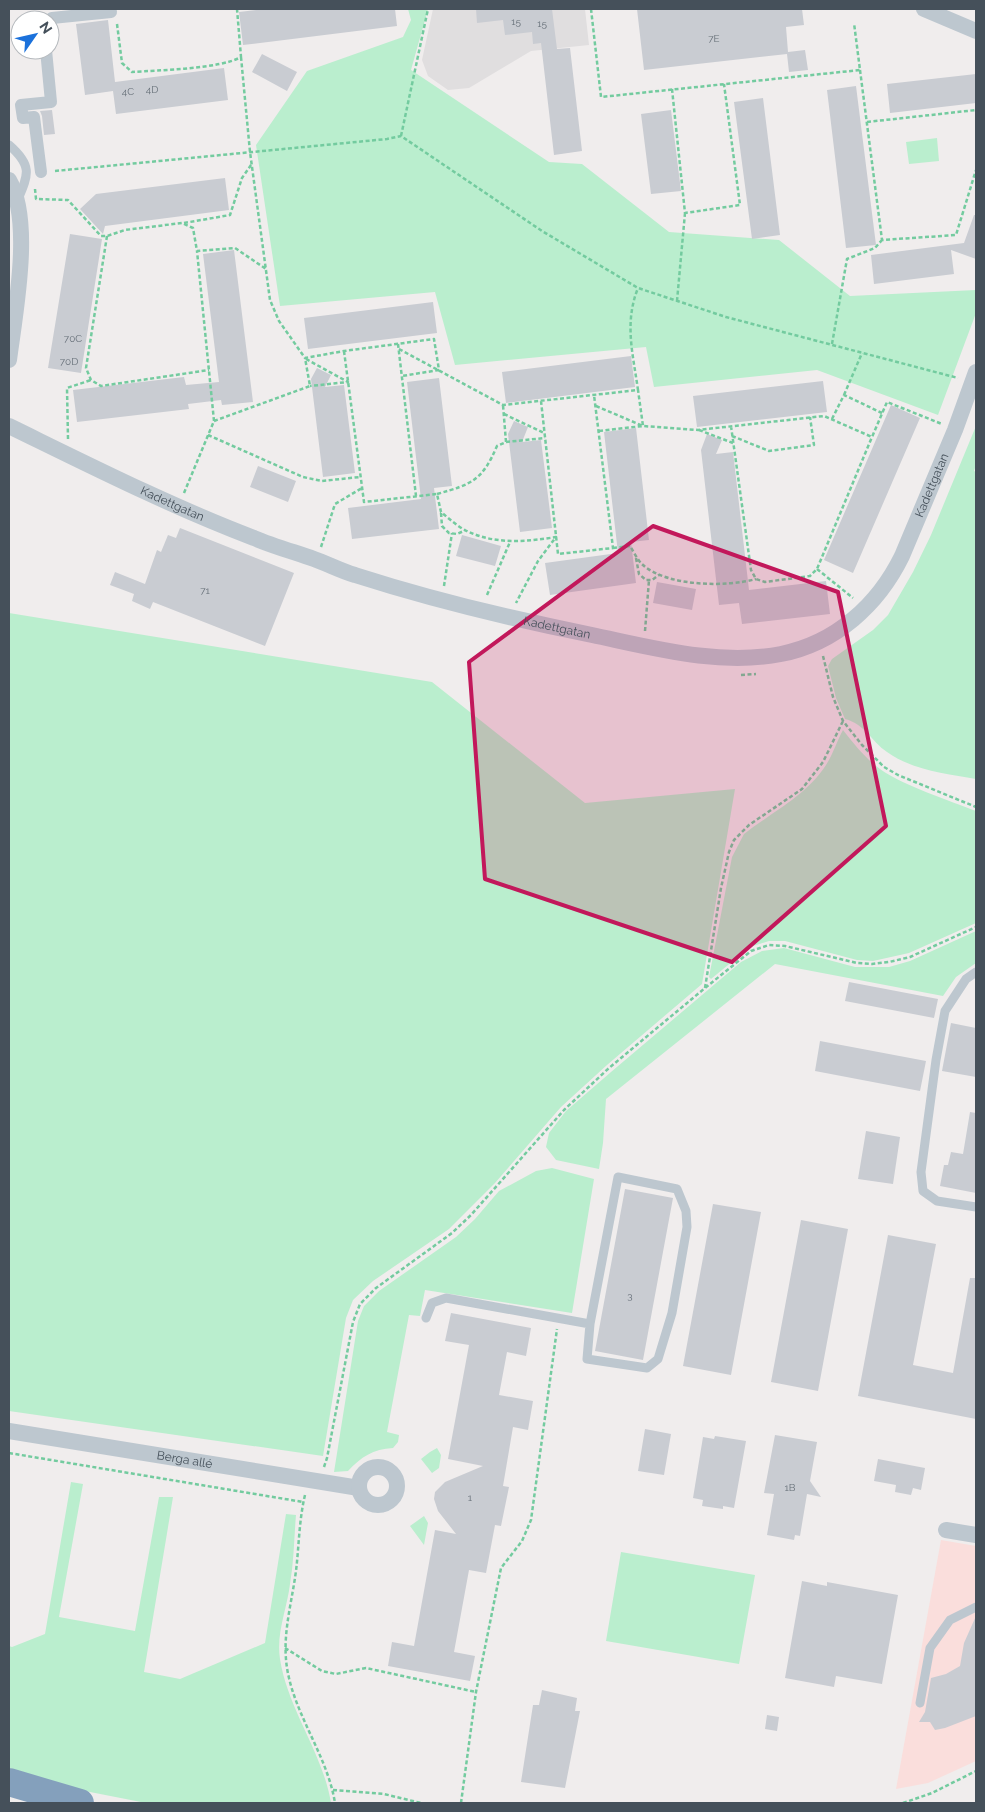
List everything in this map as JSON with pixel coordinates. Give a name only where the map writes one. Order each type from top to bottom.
[{"type":"highway","points":[[9,1782],[80,1803]]},
{"type":"highway","points":[[9,1796],[31,1803]]},
{"type":"street","points":[[924,9],[976,31]]},
{"type":"street","points":[[60,17],[113,13]]},
{"type":"street","points":[[37,178],[34,117],[23,118],[21,105],[51,102],[47,60]]},
{"type":"street","points":[[9,180],[18,200],[20,220],[20,278],[9,360]]},
{"type":"street","name":"Kadettgatan","points":[[9,426],[179,506],[253,538],[354,575],[509,618],[644,646],[711,657],[737,659],[783,654],[802,648],[828,637],[866,609],[895,570],[955,430],[974,377]]},
{"type":"street","name":"Berga allé","points":[[9,1431],[359,1488]]},
{"type":"street","points":[[946,1530],[976,1535]]},
{"type":"lane","points":[[9,145],[25,163],[28,178],[18,200]]},
{"type":"lane","points":[[976,972],[966,978],[945,1011],[936,1060],[922,1172],[923,1191],[937,1201],[976,1207]]},
{"type":"lane","points":[[618,1177],[677,1189],[686,1211],[687,1227],[672,1313],[658,1359],[647,1368],[587,1359],[590,1324],[618,1177]]},
{"type":"lane","points":[[426,1318],[432,1303],[446,1298],[590,1324]]},
{"type":"lane","points":[[920,1703],[930,1648],[950,1620],[976,1607]]},
{"type":"path","points":[[237,9],[250,152],[270,300],[279,321],[305,358],[310,386]]},
{"type":"path","points":[[401,136],[428,9]]},
{"type":"path","points":[[591,9],[601,96],[860,70]]},
{"type":"path","points":[[113,13],[122,63],[132,72],[214,65],[234,61],[241,56]]},
{"type":"path","points":[[854,23],[882,240]]},
{"type":"path","points":[[685,213],[740,205],[724,84]]},
{"type":"path","points":[[672,89],[685,213],[677,301]]},
{"type":"path","points":[[867,122],[976,110]]},
{"type":"path","points":[[252,164],[242,178],[230,215],[125,230],[108,236],[101,236],[68,200],[36,199],[37,178],[401,136],[542,231],[638,288],[726,317],[862,352],[974,377]]},
{"type":"path","points":[[832,344],[847,259],[875,248],[882,240],[956,235],[976,170]]},
{"type":"path","points":[[179,506],[214,421],[197,251],[193,228],[182,223]]},
{"type":"path","points":[[108,236],[86,368],[91,380],[101,386],[210,370]]},
{"type":"path","points":[[197,251],[235,248],[266,269]]},
{"type":"path","points":[[638,288],[632,303],[629,324],[643,426]]},
{"type":"path","points":[[305,358],[434,338],[439,370]]},
{"type":"path","points":[[398,344],[416,496]]},
{"type":"path","points":[[399,349],[503,405],[638,390]]},
{"type":"path","points":[[344,351],[364,502],[437,494],[465,486],[480,476],[491,460],[497,446],[506,442],[545,438]]},
{"type":"path","points":[[832,419],[862,352]]},
{"type":"path","points":[[305,358],[348,382]]},
{"type":"path","points":[[402,376],[439,370]]},
{"type":"path","points":[[69,455],[67,388],[91,380]]},
{"type":"path","points":[[214,421],[310,386],[348,382]]},
{"type":"path","points":[[594,395],[613,548]]},
{"type":"path","points":[[844,395],[882,413]]},
{"type":"path","points":[[541,401],[558,554],[630,546],[643,565],[659,574],[696,583],[739,583],[756,578]]},
{"type":"path","points":[[731,426],[751,570],[756,578],[765,582],[810,576],[817,569],[887,402],[955,430]]},
{"type":"path","points":[[503,405],[506,442]]},
{"type":"path","points":[[596,406],[643,426]]},
{"type":"path","points":[[504,414],[544,433]]},
{"type":"path","points":[[599,431],[643,426],[698,430],[824,416],[872,437]]},
{"type":"path","points":[[732,436],[769,451],[814,445],[810,417]]},
{"type":"path","points":[[698,430],[733,443]]},
{"type":"path","points":[[208,435],[302,477],[322,481],[360,477]]},
{"type":"path","points":[[317,560],[334,504],[362,488]]},
{"type":"path","points":[[437,494],[442,526],[449,533],[466,530]]},
{"type":"path","points":[[440,512],[466,530],[480,536],[510,542],[556,537]]},
{"type":"path","points":[[442,600],[452,533]]},
{"type":"path","points":[[509,618],[538,561],[556,537]]},
{"type":"path","points":[[481,611],[510,542]]},
{"type":"path","points":[[636,555],[639,574],[646,580],[652,580],[659,574]]},
{"type":"path","points":[[817,569],[866,609]]},
{"type":"path","points":[[644,646],[649,580]]},
{"type":"path","points":[[823,655],[833,697],[843,722],[884,767],[898,775],[976,807]]},
{"type":"path","points":[[705,988],[729,852],[734,840],[749,824],[802,789],[823,762],[843,722]]},
{"type":"path","points":[[321,1474],[327,1458],[353,1322],[360,1304],[376,1288],[452,1233],[471,1215],[564,1110],[609,1068],[740,959],[761,947],[769,945],[785,946],[857,963],[872,964],[910,957],[976,927]]},
{"type":"path","points":[[461,1803],[476,1692],[501,1568],[522,1541],[531,1520],[558,1319]]},
{"type":"path","points":[[9,1453],[303,1502],[285,1648],[289,1679],[332,1790],[335,1803]]},
{"type":"path","points":[[285,1648],[322,1671],[336,1674],[366,1668],[476,1692]]},
{"type":"path","points":[[903,1803],[932,1793],[976,1771]]},
{"type":"path","points":[[332,1790],[384,1794],[421,1803]]},
{"type":"highlighted area","points":[[653,526],[838,592],[886,826],[732,962],[485,879],[469,662]]},
{"type":"shaded area","points":[[433,9],[585,9],[589,45],[531,51],[469,88],[448,90],[428,76],[422,60]]},
{"type":"shaded area","points":[[941,1540],[976,1546],[976,1761],[928,1783],[896,1789]]},
{"type":"green space","points":[[408,9],[428,9],[411,70],[549,162],[582,164],[669,232],[779,240],[850,296],[976,290],[976,313],[938,415],[817,370],[654,387],[646,347],[455,365],[435,292],[280,306],[256,145],[307,71],[403,37],[411,20]]},
{"type":"green space","points":[[937,138],[939,161],[909,164],[906,142]]},
{"type":"green space","points":[[976,426],[976,465],[974,471],[976,472],[976,779],[918,767],[897,758],[881,748],[863,729],[852,721],[845,719],[836,698],[828,666],[832,659],[873,630],[888,615],[913,572],[931,535]]},
{"type":"green space","points":[[9,613],[432,682],[585,803],[735,789],[702,984],[561,1107],[495,1183],[449,1229],[373,1281],[353,1300],[346,1318],[323,1456],[9,1411]]},
{"type":"green space","points":[[843,730],[869,760],[880,769],[926,792],[976,811],[976,923],[909,953],[873,961],[857,960],[785,941],[769,941],[750,947],[711,979],[709,977],[732,857],[744,834],[809,786],[826,765]]},
{"type":"green space","points":[[976,931],[976,963],[956,977],[943,996],[775,964],[606,1099],[599,1169],[556,1160],[546,1147],[549,1133],[566,1111],[741,962],[762,951],[784,948],[855,967],[889,967],[910,961]]},
{"type":"green space","points":[[552,1168],[594,1179],[572,1313],[425,1290],[420,1316],[409,1315],[387,1432],[399,1435],[398,1442],[393,1448],[379,1450],[368,1455],[348,1471],[334,1472],[358,1321],[364,1306],[379,1291],[456,1237],[475,1219],[499,1191],[536,1171]]},
{"type":"green space","points":[[437,1448],[441,1455],[439,1468],[432,1473],[421,1459]]},
{"type":"green space","points":[[71,1482],[83,1484],[59,1617],[135,1631],[159,1497],[173,1497],[144,1672],[180,1679],[265,1643],[286,1514],[296,1515],[289,1593],[279,1640],[280,1659],[290,1696],[321,1767],[331,1803],[146,1803],[85,1791],[9,1768],[9,1646],[12,1647],[45,1634]]},
{"type":"green space","points":[[424,1516],[428,1523],[424,1545],[410,1526]]},
{"type":"green space","points":[[621,1552],[755,1575],[739,1664],[606,1641]]},
{"type":"building","points":[[265,9],[395,9],[397,26],[243,45],[239,12]]},
{"type":"building","points":[[476,9],[552,9],[557,49],[570,48],[582,151],[554,155],[541,43],[533,44],[532,32],[505,35],[503,20],[477,23]]},
{"type":"building","points":[[637,9],[802,9],[804,25],[786,27],[788,52],[805,50],[808,70],[789,72],[787,54],[644,70]]},
{"type":"building","points":[[108,20],[115,82],[224,68],[228,100],[116,114],[113,91],[85,95],[76,24]]},
{"type":"building","points":[[262,54],[297,72],[287,91],[252,72]]},
{"type":"building","points":[[976,74],[976,103],[890,113],[887,84]]},
{"type":"building","points":[[856,86],[876,245],[846,248],[827,90]]},
{"type":"building","points":[[763,98],[780,235],[752,239],[734,102]]},
{"type":"building","points":[[52,110],[55,134],[44,135],[40,111]]},
{"type":"building","points":[[671,110],[681,191],[651,194],[641,114]]},
{"type":"building","points":[[225,178],[229,210],[105,226],[103,234],[80,209],[96,194]]},
{"type":"building","points":[[974,215],[976,215],[976,259],[951,250],[954,274],[874,284],[871,255],[964,243]]},
{"type":"building","points":[[70,234],[102,239],[81,373],[48,368]]},
{"type":"building","points":[[234,250],[253,402],[222,405],[221,400],[188,404],[189,409],[77,422],[73,390],[184,377],[186,385],[219,382],[203,254]]},
{"type":"building","points":[[433,302],[437,333],[308,349],[304,318]]},
{"type":"building","points":[[631,356],[635,387],[506,403],[502,372]]},
{"type":"building","points":[[317,368],[331,375],[325,387],[344,385],[355,473],[323,477],[311,379]]},
{"type":"building","points":[[439,378],[452,486],[434,488],[439,529],[352,539],[348,508],[421,499],[407,382]]},
{"type":"building","points":[[823,381],[827,412],[697,427],[693,396]]},
{"type":"building","points":[[891,405],[920,418],[853,573],[824,560]]},
{"type":"building","points":[[514,421],[528,427],[522,442],[541,440],[552,528],[520,532],[508,434]]},
{"type":"building","points":[[636,428],[649,540],[631,542],[636,583],[550,595],[545,563],[618,553],[604,432]]},
{"type":"building","points":[[707,434],[722,440],[716,454],[733,452],[749,590],[826,581],[830,614],[742,624],[739,603],[719,605],[701,450]]},
{"type":"building","points":[[258,466],[296,481],[288,502],[250,487]]},
{"type":"building","points":[[180,528],[294,573],[265,646],[153,602],[150,609],[132,601],[134,594],[110,585],[115,572],[145,584],[157,550],[161,552],[168,535],[176,538]]},
{"type":"building","points":[[462,535],[501,546],[495,566],[456,556]]},
{"type":"building","points":[[657,582],[696,589],[692,610],[653,603]]},
{"type":"building","points":[[849,982],[938,999],[934,1018],[845,1001]]},
{"type":"building","points":[[951,1023],[976,1028],[976,1077],[942,1071]]},
{"type":"building","points":[[820,1041],[926,1061],[920,1091],[815,1071]]},
{"type":"building","points":[[970,1112],[976,1113],[976,1193],[940,1186],[944,1165],[948,1165],[951,1152],[963,1154]]},
{"type":"building","points":[[866,1131],[900,1137],[893,1184],[858,1179]]},
{"type":"building","points":[[625,1189],[673,1198],[643,1360],[595,1351]]},
{"type":"building","points":[[713,1204],[761,1212],[731,1375],[683,1366]]},
{"type":"building","points":[[801,1220],[848,1229],[818,1391],[771,1382]]},
{"type":"building","points":[[888,1235],[936,1244],[913,1365],[953,1373],[970,1278],[976,1278],[976,1419],[858,1396]]},
{"type":"building","points":[[451,1313],[531,1328],[526,1356],[507,1352],[499,1395],[533,1401],[528,1430],[513,1427],[503,1486],[509,1487],[501,1526],[495,1525],[486,1573],[469,1570],[454,1652],[475,1656],[470,1681],[388,1666],[392,1642],[414,1646],[435,1530],[456,1534],[438,1511],[434,1499],[435,1492],[445,1482],[483,1466],[448,1459],[469,1345],[445,1341]]},
{"type":"building","points":[[645,1429],[671,1434],[664,1475],[638,1471]]},
{"type":"building","points":[[775,1435],[817,1442],[810,1481],[821,1497],[807,1494],[800,1536],[795,1535],[794,1540],[767,1535],[774,1494],[764,1493]]},
{"type":"building","points":[[715,1436],[746,1441],[734,1508],[723,1506],[723,1509],[702,1506],[703,1500],[693,1498],[703,1437],[714,1439]]},
{"type":"building","points":[[878,1459],[925,1468],[921,1490],[913,1488],[911,1495],[895,1492],[896,1485],[874,1481]]},
{"type":"building","points":[[802,1581],[827,1586],[827,1582],[898,1595],[882,1684],[836,1676],[834,1687],[785,1678]]},
{"type":"building","points":[[976,1616],[976,1716],[935,1730],[930,1722],[919,1722],[925,1712],[931,1678],[946,1674],[960,1666],[964,1643]]},
{"type":"building","points":[[542,1690],[577,1698],[575,1711],[580,1711],[565,1788],[521,1782],[533,1705],[539,1705]]},
{"type":"building","points":[[767,1715],[779,1717],[777,1731],[765,1729]]}]
